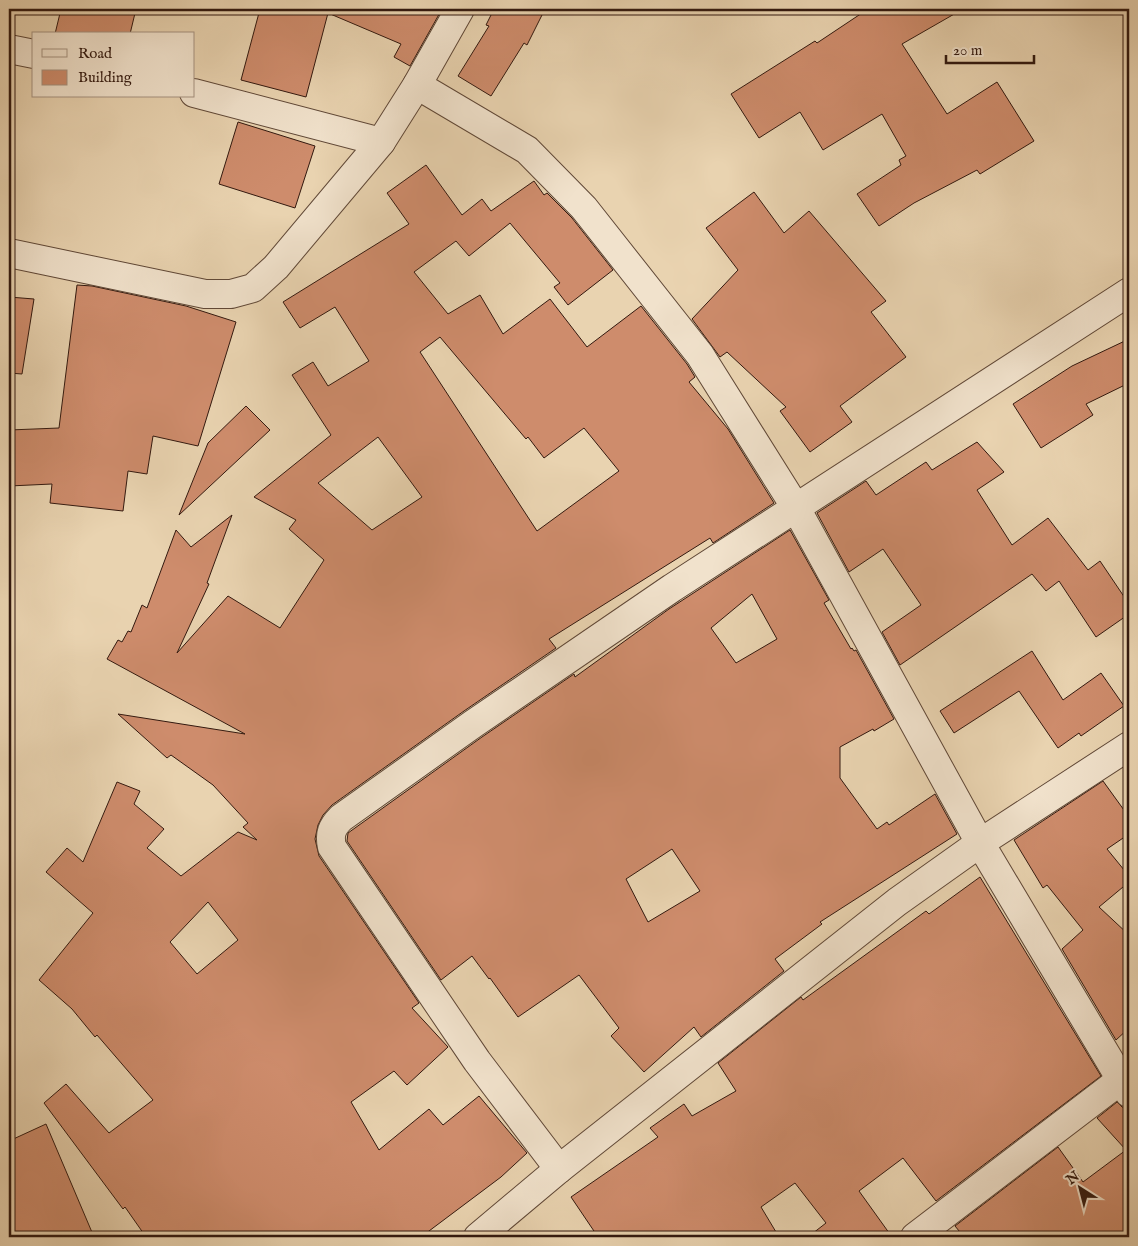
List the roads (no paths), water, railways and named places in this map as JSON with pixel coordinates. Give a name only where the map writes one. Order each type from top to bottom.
[{"type":"street","points":[[9,253],[205,294],[231,294],[253,288],[276,266],[381,142],[417,85],[460,9]]},
{"type":"street","points":[[9,49],[32,54]]},
{"type":"street","points":[[417,85],[527,150],[584,208],[700,355],[796,508],[980,843],[1125,1086],[915,1237]]},
{"type":"street","points":[[195,93],[381,142]]},
{"type":"street","points":[[559,1169],[477,1061],[332,847],[330,837],[333,826],[341,818],[473,724],[672,588],[1129,292]]},
{"type":"street","points":[[478,1237],[559,1169],[897,902],[980,843],[1129,746]]}]
